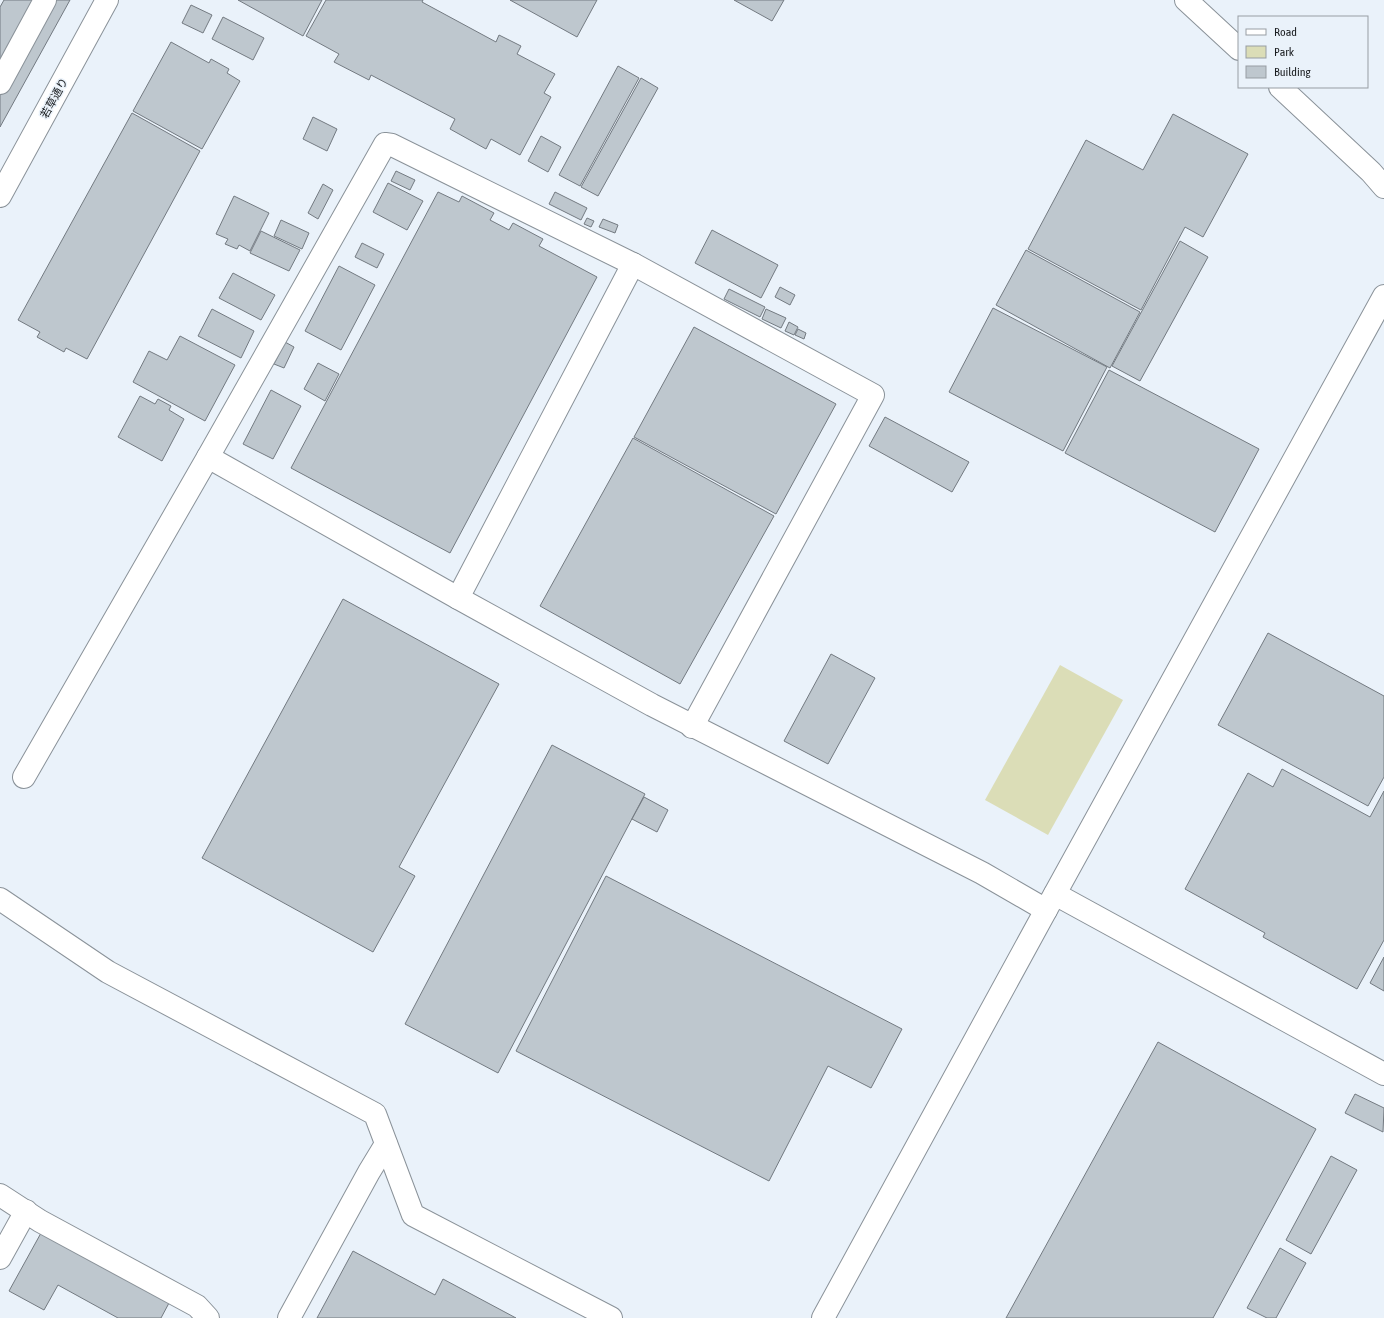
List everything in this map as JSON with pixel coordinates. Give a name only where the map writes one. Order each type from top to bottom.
[{"type":"street","points":[[0,83],[45,0]]},
{"type":"street","name":"若草通り","points":[[0,196],[107,0]]},
{"type":"street","points":[[1186,0],[1238,48]]},
{"type":"street","points":[[1281,88],[1372,172],[1384,187]]},
{"type":"street","points":[[24,777],[208,457],[385,144],[392,145],[633,264],[873,396],[692,727]]},
{"type":"street","points":[[458,598],[633,264]]},
{"type":"street","points":[[823,1318],[1384,296]]},
{"type":"street","points":[[208,457],[458,598],[692,727],[982,873],[1051,902],[1384,1074]]},
{"type":"street","points":[[0,899],[108,972],[375,1114],[413,1215],[611,1318]]},
{"type":"street","points":[[289,1318],[369,1172],[386,1144]]},
{"type":"street","points":[[0,1195],[40,1220],[197,1306],[208,1318]]},
{"type":"street","points":[[0,1258],[26,1211]]},
{"type":"green space","points":[[1060,665],[1123,700],[1048,835],[985,800]]},
{"type":"building","points":[[4,0],[70,0],[0,127],[0,7]]},
{"type":"building","points":[[238,0],[322,0],[303,36]]},
{"type":"building","points":[[326,0],[423,0],[422,2],[496,42],[499,35],[521,46],[517,54],[555,74],[544,93],[551,97],[520,155],[491,139],[486,149],[450,129],[455,119],[371,75],[369,80],[334,62],[339,54],[306,36]]},
{"type":"building","points":[[510,0],[597,0],[577,37]]},
{"type":"building","points":[[734,0],[784,0],[772,21]]},
{"type":"building","points":[[191,5],[212,15],[203,33],[182,23]]},
{"type":"building","points":[[223,17],[264,38],[253,60],[212,39]]},
{"type":"building","points":[[171,42],[209,63],[211,59],[229,69],[227,73],[240,81],[202,149],[133,111]]},
{"type":"building","points":[[618,66],[639,78],[580,186],[559,175]]},
{"type":"building","points":[[641,78],[658,88],[598,196],[581,187]]},
{"type":"building","points":[[132,113],[200,151],[87,359],[66,348],[64,352],[37,337],[40,332],[18,320]]},
{"type":"building","points":[[1173,114],[1248,154],[1203,237],[1185,227],[1141,310],[1028,249],[1086,140],[1143,170]]},
{"type":"building","points":[[313,117],[337,129],[327,151],[303,139]]},
{"type":"building","points":[[541,136],[561,147],[548,172],[528,161]]},
{"type":"building","points":[[396,171],[415,180],[410,190],[391,181]]},
{"type":"building","points":[[388,183],[423,201],[407,230],[373,212]]},
{"type":"building","points":[[323,184],[333,190],[318,219],[308,213]]},
{"type":"building","points":[[438,192],[459,202],[462,196],[494,213],[490,220],[509,230],[513,223],[543,239],[539,246],[597,277],[450,553],[291,468]]},
{"type":"building","points":[[555,192],[587,208],[581,220],[549,204]]},
{"type":"building","points":[[234,196],[269,213],[250,251],[239,245],[237,249],[225,244],[228,239],[216,234]]},
{"type":"building","points":[[587,218],[594,221],[591,227],[584,224]]},
{"type":"building","points":[[603,219],[618,225],[615,233],[599,227]]},
{"type":"building","points":[[281,220],[309,233],[302,249],[274,236]]},
{"type":"building","points":[[712,230],[778,265],[761,298],[695,263]]},
{"type":"building","points":[[261,231],[300,250],[289,271],[250,253]]},
{"type":"building","points":[[1180,241],[1208,257],[1140,381],[1112,366]]},
{"type":"building","points":[[362,243],[384,254],[377,268],[355,257]]},
{"type":"building","points":[[1026,250],[1140,312],[1110,368],[996,305]]},
{"type":"building","points":[[339,266],[375,285],[341,350],[305,331]]},
{"type":"building","points":[[233,273],[275,295],[261,320],[219,298]]},
{"type":"building","points":[[780,287],[795,295],[790,305],[775,297]]},
{"type":"building","points":[[729,289],[765,307],[760,317],[724,299]]},
{"type":"building","points":[[993,308],[1107,367],[1063,451],[949,392]]},
{"type":"building","points":[[212,309],[254,331],[241,358],[198,336]]},
{"type":"building","points":[[766,309],[786,318],[781,328],[762,319]]},
{"type":"building","points":[[789,322],[798,327],[794,335],[785,331]]},
{"type":"building","points":[[694,327],[836,404],[776,514],[634,437]]},
{"type":"building","points":[[798,329],[806,333],[804,339],[795,335]]},
{"type":"building","points":[[180,336],[235,365],[205,421],[133,382],[149,351],[167,360]]},
{"type":"building","points":[[285,342],[294,347],[284,368],[274,364]]},
{"type":"building","points":[[318,363],[339,374],[325,401],[304,389]]},
{"type":"building","points":[[1109,370],[1259,449],[1215,532],[1065,453]]},
{"type":"building","points":[[271,390],[301,406],[273,459],[243,444]]},
{"type":"building","points":[[140,396],[155,404],[158,399],[171,406],[169,410],[184,419],[162,461],[118,437]]},
{"type":"building","points":[[885,417],[969,462],[952,492],[869,446]]},
{"type":"building","points":[[633,438],[774,516],[680,684],[540,606]]},
{"type":"building","points":[[343,599],[499,684],[399,867],[415,876],[373,952],[202,858]]},
{"type":"building","points":[[1268,633],[1384,696],[1384,777],[1368,806],[1218,725]]},
{"type":"building","points":[[831,654],[875,678],[828,764],[784,741]]},
{"type":"building","points":[[552,745],[645,794],[498,1073],[405,1024]]},
{"type":"building","points":[[1282,769],[1370,817],[1384,791],[1384,940],[1357,989],[1263,937],[1265,933],[1185,889],[1248,773],[1273,787]]},
{"type":"building","points":[[644,797],[668,810],[657,832],[632,819]]},
{"type":"building","points":[[606,876],[902,1029],[871,1088],[828,1066],[769,1181],[516,1051]]},
{"type":"building","points":[[1384,957],[1384,991],[1370,983]]},
{"type":"building","points":[[1158,1042],[1316,1129],[1213,1318],[1006,1318]]},
{"type":"building","points":[[1355,1094],[1384,1108],[1383,1132],[1345,1113]]},
{"type":"building","points":[[1331,1156],[1357,1170],[1311,1254],[1286,1240]]},
{"type":"building","points":[[41,1233],[169,1303],[161,1318],[118,1318],[58,1285],[44,1310],[9,1291]]},
{"type":"building","points":[[1280,1248],[1306,1263],[1276,1318],[1267,1318],[1247,1308]]},
{"type":"building","points":[[353,1251],[435,1295],[443,1279],[516,1318],[317,1318]]}]
